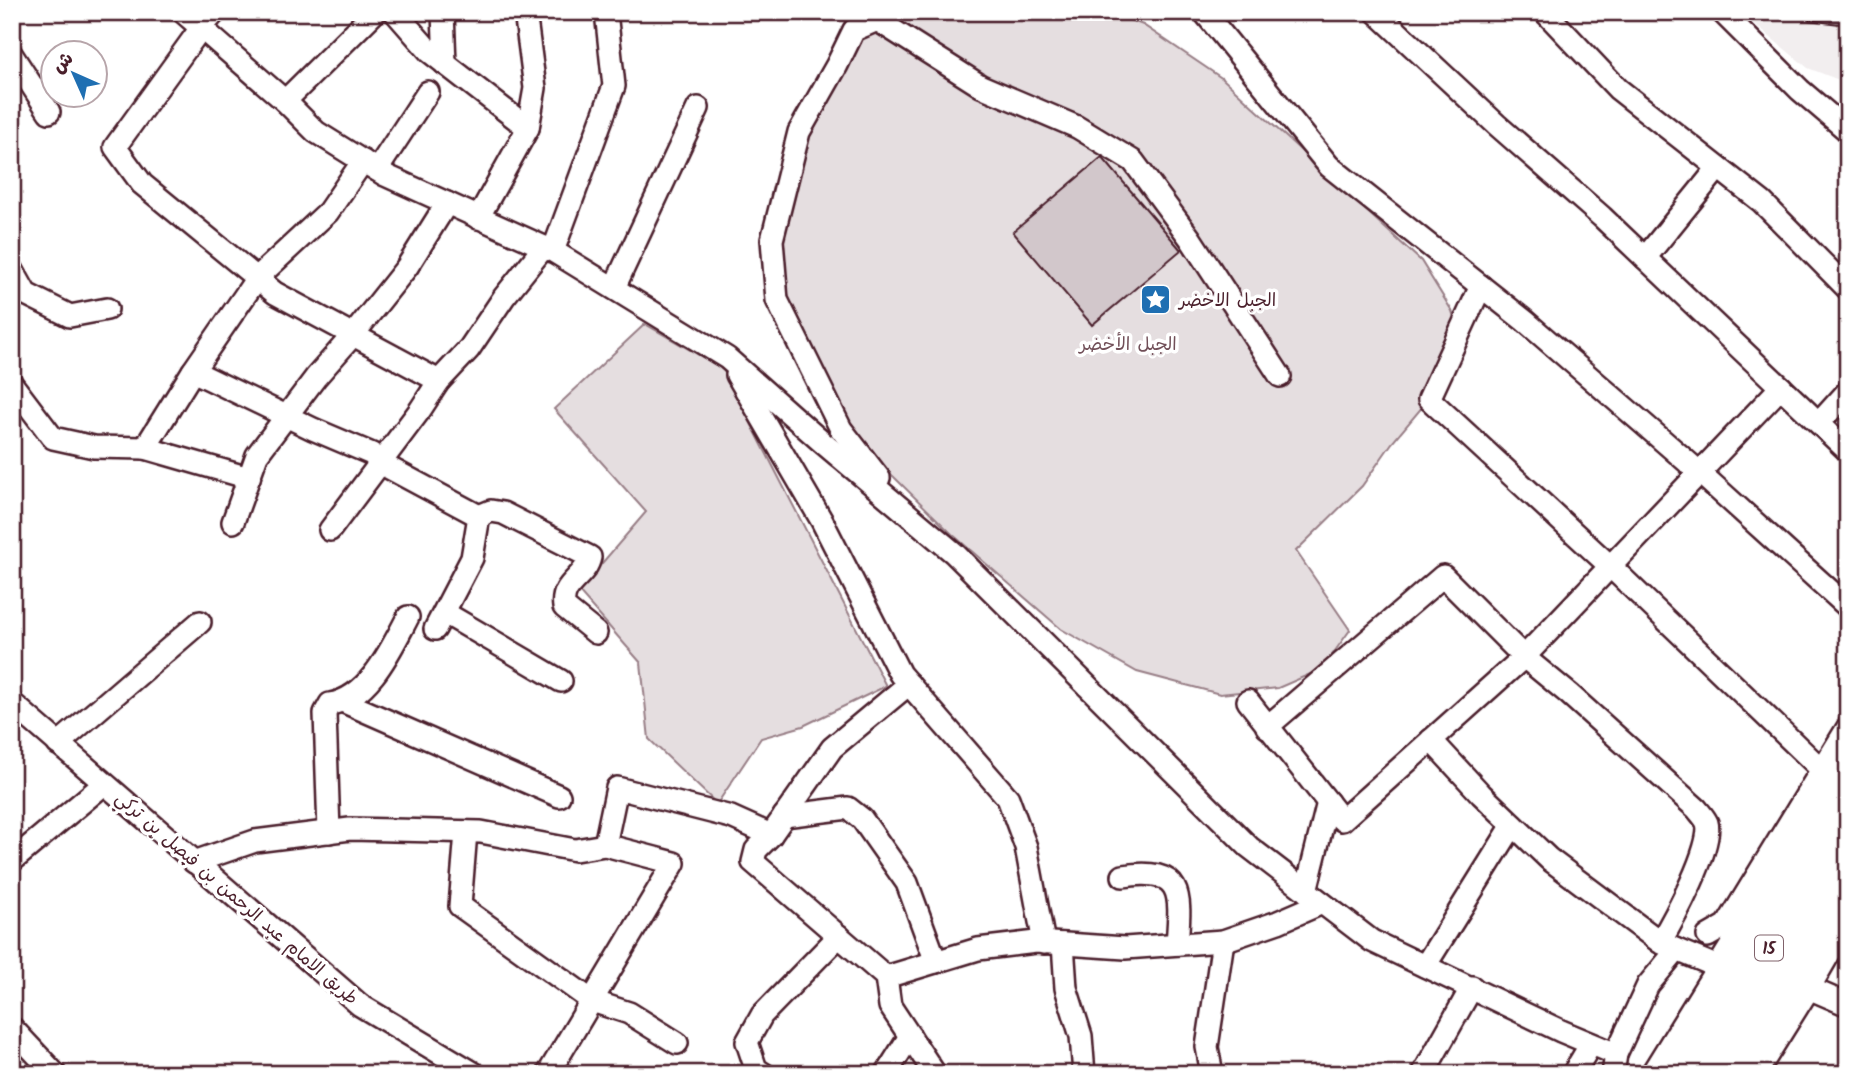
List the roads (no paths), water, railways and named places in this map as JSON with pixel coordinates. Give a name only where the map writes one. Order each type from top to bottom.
[{"type":"highway","points":[[1658,1074],[1723,969],[1836,772]]},
{"type":"highway","name":"15","points":[[1690,1074],[1848,822]]},
{"type":"highway","name":"15","points":[[1719,1074],[1848,872]]},
{"type":"highway","points":[[1749,1074],[1848,909]]},
{"type":"street","points":[[183,12],[208,20],[316,132],[370,166],[548,249],[727,358],[954,553],[1249,847],[1372,941],[1591,1044],[1615,1064],[1648,985],[1669,946],[1675,918],[1706,846],[1707,824],[1698,808],[1524,657],[1443,576],[1268,727]]},
{"type":"street","points":[[285,101],[375,12]]},
{"type":"street","points":[[395,12],[430,52],[528,128]]},
{"type":"street","points":[[443,12],[444,64]]},
{"type":"street","points":[[478,218],[528,128],[535,88],[525,12]]},
{"type":"street","points":[[330,530],[439,381],[469,349],[504,297],[548,249],[614,86],[606,12]]},
{"type":"street","points":[[1204,12],[1329,166],[1525,321],[1699,472],[1848,607]]},
{"type":"street","points":[[1376,12],[1497,125],[1602,217],[1848,451]]},
{"type":"street","points":[[1545,12],[1618,89],[1762,202],[1848,289]]},
{"type":"street","points":[[1733,17],[1800,90],[1848,131]]},
{"type":"street","points":[[208,20],[115,148],[142,184],[275,293],[439,381]]},
{"type":"street","points":[[906,513],[841,429],[777,300],[772,240],[799,132],[854,30],[877,20],[981,86],[1077,127],[1133,161],[1190,238],[1280,376]]},
{"type":"street","points":[[12,55],[49,112]]},
{"type":"street","points":[[145,448],[193,371],[257,278],[328,212],[370,166],[429,92]]},
{"type":"street","points":[[614,288],[698,108]]},
{"type":"street","points":[[1645,258],[1718,168]]},
{"type":"street","points":[[233,522],[257,455],[407,267],[447,203]]},
{"type":"street","points":[[12,269],[26,294],[69,316],[107,309]]},
{"type":"street","points":[[1481,286],[1429,399],[1836,772]]},
{"type":"street","points":[[727,358],[822,521],[900,674],[1008,798],[1026,846],[1082,1036],[1084,1074]]},
{"type":"street","points":[[193,371],[372,454],[380,463],[479,516]]},
{"type":"street","points":[[12,384],[54,438],[94,447],[145,448],[249,478]]},
{"type":"street","points":[[1248,701],[1342,820],[1524,657],[1782,387]]},
{"type":"street","points":[[1819,423],[1848,391]]},
{"type":"street","points":[[479,516],[491,511],[503,513],[590,556],[588,564],[567,587],[562,597],[564,607],[596,633]]},
{"type":"street","points":[[479,516],[472,558],[440,621],[561,681]]},
{"type":"street","points":[[329,832],[325,713],[330,705],[362,688],[387,655],[408,617]]},
{"type":"street","points":[[58,744],[200,622]]},
{"type":"street","points":[[909,684],[832,748],[771,835],[756,850],[753,862],[886,977],[890,1006],[935,1074]]},
{"type":"street","points":[[342,701],[559,796]]},
{"type":"street","name":"طريق الامام عبد الرحمن بن فيصل بن تركي","points":[[12,703],[360,1005],[475,1074]]},
{"type":"street","points":[[1708,936],[1727,925],[1836,772],[1848,727]]},
{"type":"street","points":[[1432,740],[1481,794],[1549,859],[1669,946],[1723,969]]},
{"type":"street","points":[[12,861],[104,784]]},
{"type":"street","points":[[605,845],[617,788],[731,817],[771,835]]},
{"type":"street","points":[[886,977],[978,948],[1054,944],[1125,948],[1223,941],[1278,922],[1314,897],[1328,802]]},
{"type":"street","points":[[784,816],[848,808],[862,819],[907,883],[936,962]]},
{"type":"street","points":[[1425,965],[1513,825]]},
{"type":"street","points":[[194,862],[255,841],[350,829],[481,832],[575,850],[605,845],[674,863],[548,1074]]},
{"type":"street","points":[[466,832],[460,906],[592,1001],[629,1013],[677,1043]]},
{"type":"street","points":[[1123,876],[1154,873],[1166,877],[1174,887],[1180,908],[1177,944]]},
{"type":"street","points":[[764,1074],[756,1069],[747,1042],[762,1015],[839,936]]},
{"type":"street","points":[[1848,938],[1832,963],[1804,986],[1848,1004]]},
{"type":"street","points":[[1212,1074],[1207,1047],[1223,941]]},
{"type":"street","points":[[1423,1074],[1472,987]]},
{"type":"street","points":[[12,1028],[55,1074]]},
{"type":"street","points":[[886,1074],[910,1036]]},
{"type":"street","points":[[1573,1074],[1591,1044]]},
{"type":"place","name":"الجبل الاخضر","points":[[1156,300]]},
{"type":"park label","name":"الجبل الأخضر","points":[[1128,344]]}]
